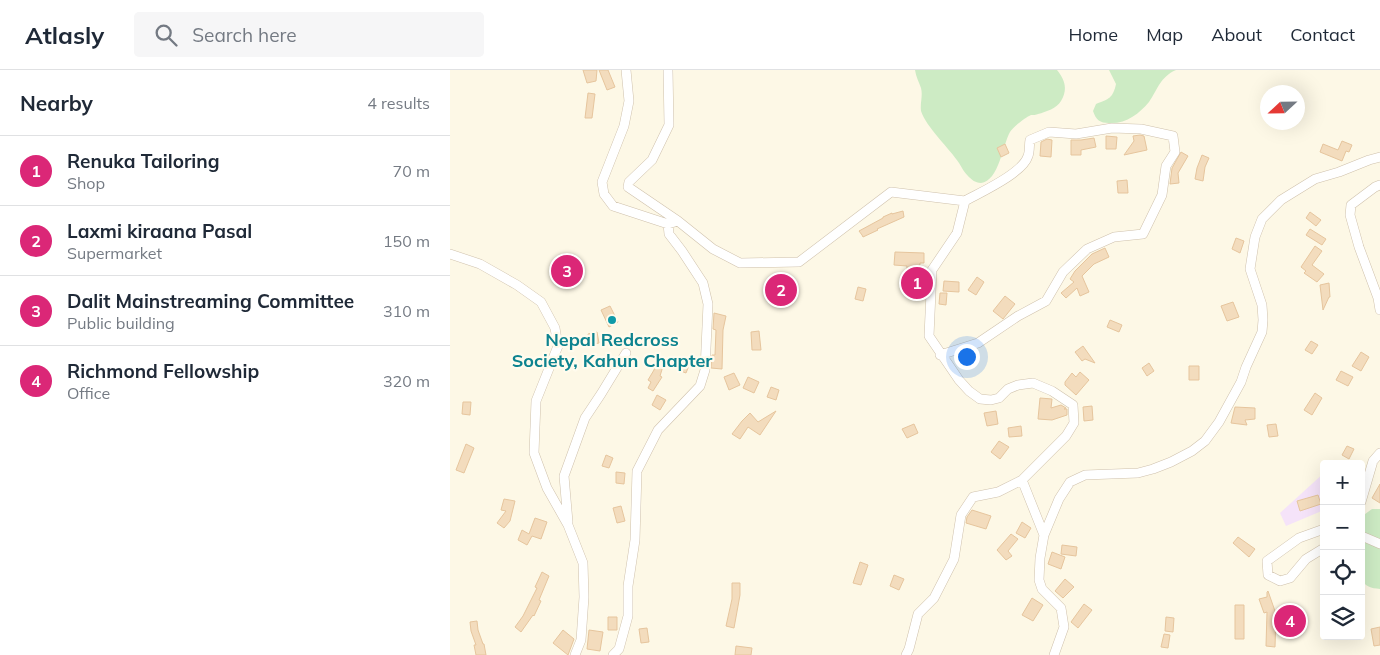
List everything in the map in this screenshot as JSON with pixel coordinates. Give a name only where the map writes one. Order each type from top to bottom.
[{"type":"street","points":[[626,70],[629,101],[624,126],[602,182],[604,194],[613,206],[668,224],[678,222]]},
{"type":"street","points":[[668,70],[669,125],[652,160],[629,182],[628,187],[678,222],[712,249],[740,263],[799,262],[891,192],[965,201],[1022,168],[1028,156],[1030,140],[1048,132],[1076,134],[1112,128],[1142,129],[1173,136],[1175,152],[1166,166],[1162,195],[1143,234],[1114,237],[1088,250],[1063,272],[1046,301],[1018,316],[978,343],[940,355]]},
{"type":"street","points":[[1054,655],[1064,627],[1061,608],[1042,590],[1039,580],[1040,558],[1044,535],[1059,499],[1070,482],[1085,475],[1138,472],[1153,469],[1192,451],[1205,441],[1219,422],[1241,382],[1262,332],[1262,306],[1250,269],[1255,237],[1262,218],[1281,200],[1315,179],[1380,157]]},
{"type":"street","points":[[1380,185],[1351,205],[1350,215],[1358,247],[1378,298],[1380,310]]},
{"type":"street","points":[[906,655],[918,614],[934,598],[954,559],[961,515],[973,497],[998,492],[1022,480],[1066,436],[1074,423],[1073,406],[1052,390],[1033,383],[1018,385],[1008,390],[999,398],[991,400],[980,399],[959,380],[940,355],[929,336],[932,270],[957,233],[965,201]]},
{"type":"street","points":[[613,655],[619,649],[628,616],[628,586],[634,540],[637,471],[658,430],[700,386],[705,370],[708,304],[703,282],[669,234],[668,224]]},
{"type":"street","points":[[450,254],[480,264],[525,290],[541,302],[555,328],[558,346],[536,401],[534,453],[548,488],[568,525],[583,563],[582,640],[575,655]]},
{"type":"street","points":[[568,525],[564,476],[585,418],[602,394],[626,353]]},
{"type":"street","points":[[1365,489],[1374,461],[1380,453]]},
{"type":"street","points":[[1022,480],[1044,535]]},
{"type":"street","points":[[1320,530],[1299,538],[1267,561],[1268,575],[1280,580],[1290,578],[1306,559],[1321,550]]},
{"type":"street","points":[[1365,537],[1380,544]]},
{"type":"shaded area","points":[[1320,477],[1320,512],[1286,526],[1280,513]]},
{"type":"green space","points":[[915,70],[1057,70],[1064,81],[1065,89],[1057,106],[1037,115],[1029,116],[1010,132],[1000,161],[992,176],[987,181],[979,183],[973,181],[967,174],[924,117],[921,111],[921,88]]},
{"type":"green space","points":[[1109,70],[1176,70],[1166,76],[1149,102],[1136,114],[1121,122],[1109,123],[1099,120],[1093,111],[1096,104],[1112,95],[1116,84]]},
{"type":"green space","points":[[1372,509],[1380,509],[1380,589],[1365,584],[1365,514]]},
{"type":"building","points":[[583,70],[597,70],[596,81],[587,83]]},
{"type":"building","points":[[599,70],[608,70],[615,87],[607,90]]},
{"type":"building","points":[[588,93],[595,94],[592,118],[585,118]]},
{"type":"building","points":[[1106,136],[1117,137],[1116,149],[1106,149]]},
{"type":"building","points":[[1133,136],[1144,136],[1147,150],[1124,155],[1134,141]]},
{"type":"building","points":[[1094,138],[1096,147],[1081,150],[1081,155],[1071,155],[1071,140]]},
{"type":"building","points":[[1047,139],[1052,140],[1051,157],[1040,156],[1041,142]]},
{"type":"building","points":[[1342,141],[1352,145],[1349,152],[1346,151],[1342,161],[1320,152],[1323,144],[1338,150]]},
{"type":"building","points":[[1005,144],[1009,153],[1001,157],[997,148]]},
{"type":"building","points":[[1181,152],[1188,156],[1178,173],[1179,183],[1170,184],[1172,168]]},
{"type":"building","points":[[1202,155],[1209,158],[1205,167],[1203,181],[1195,179]]},
{"type":"building","points":[[1127,180],[1128,193],[1118,193],[1117,181]]},
{"type":"building","points":[[903,211],[904,217],[863,237],[859,231],[883,217]]},
{"type":"building","points":[[1310,212],[1321,220],[1316,226],[1306,218]]},
{"type":"building","points":[[1310,229],[1326,239],[1322,245],[1306,235]]},
{"type":"building","points":[[1236,238],[1244,241],[1240,253],[1232,249]]},
{"type":"building","points":[[1315,246],[1322,251],[1312,265],[1324,274],[1317,282],[1304,273],[1306,271],[1301,267]]},
{"type":"building","points":[[1105,248],[1109,257],[1094,264],[1082,276],[1089,292],[1080,296],[1077,288],[1066,298],[1061,293],[1074,282],[1070,279],[1075,271],[1092,254]]},
{"type":"building","points":[[895,252],[924,253],[924,263],[920,263],[918,287],[906,286],[907,266],[894,265]]},
{"type":"building","points":[[977,277],[984,282],[976,295],[968,290]]},
{"type":"building","points":[[785,279],[789,298],[778,301],[773,282]]},
{"type":"building","points":[[944,281],[959,282],[959,292],[943,291]]},
{"type":"building","points":[[1329,283],[1330,297],[1323,310],[1320,285]]},
{"type":"building","points":[[858,287],[866,289],[863,301],[855,299]]},
{"type":"building","points":[[940,293],[947,293],[946,305],[939,304]]},
{"type":"building","points":[[1005,296],[1015,304],[1003,319],[993,311]]},
{"type":"building","points":[[1233,302],[1239,317],[1227,321],[1221,306]]},
{"type":"building","points":[[610,306],[618,322],[609,327],[601,310]]},
{"type":"building","points":[[714,313],[726,316],[723,330],[722,369],[711,368],[712,355],[715,355],[716,330],[713,329]]},
{"type":"building","points":[[1110,320],[1122,325],[1119,332],[1107,327]]},
{"type":"building","points":[[759,331],[761,350],[752,350],[751,332]]},
{"type":"building","points":[[597,332],[599,343],[589,345],[588,334]]},
{"type":"building","points":[[1311,341],[1318,345],[1312,354],[1305,350]]},
{"type":"building","points":[[1083,346],[1095,363],[1085,359],[1082,361],[1075,352]]},
{"type":"building","points":[[1361,352],[1369,357],[1361,371],[1352,366]]},
{"type":"building","points":[[682,360],[690,363],[686,373],[678,370]]},
{"type":"building","points":[[657,361],[664,363],[660,376],[662,377],[653,391],[648,388],[651,382],[648,380]]},
{"type":"building","points":[[1149,363],[1154,371],[1147,376],[1142,368]]},
{"type":"building","points":[[1189,366],[1199,366],[1199,380],[1189,380]]},
{"type":"building","points":[[1341,371],[1353,377],[1348,386],[1336,380]]},
{"type":"building","points":[[1080,372],[1089,380],[1076,395],[1065,385],[1065,382],[1072,373],[1076,377]]},
{"type":"building","points":[[734,373],[740,385],[729,390],[724,377]]},
{"type":"building","points":[[748,377],[759,382],[754,393],[743,388]]},
{"type":"building","points":[[771,387],[779,390],[776,400],[767,397]]},
{"type":"building","points":[[1315,393],[1322,398],[1312,415],[1304,410]]},
{"type":"building","points":[[657,395],[666,400],[660,410],[652,405]]},
{"type":"building","points":[[1040,398],[1052,399],[1051,408],[1061,405],[1066,408],[1064,409],[1067,409],[1067,415],[1052,420],[1038,419]]},
{"type":"building","points":[[463,402],[471,402],[470,415],[462,414]]},
{"type":"building","points":[[1092,406],[1093,420],[1084,421],[1083,407]]},
{"type":"building","points":[[1235,407],[1255,408],[1255,419],[1245,420],[1247,425],[1231,423]]},
{"type":"building","points":[[776,411],[760,435],[748,427],[740,439],[732,434],[750,413],[758,422]]},
{"type":"building","points":[[996,411],[998,424],[987,426],[984,413]]},
{"type":"building","points":[[914,424],[918,433],[907,438],[902,429]]},
{"type":"building","points":[[1276,424],[1278,436],[1269,437],[1267,425]]},
{"type":"building","points":[[1021,426],[1022,436],[1009,437],[1008,428]]},
{"type":"building","points":[[999,441],[1009,447],[1000,459],[991,452]]},
{"type":"building","points":[[466,444],[474,448],[464,473],[456,470]]},
{"type":"building","points":[[1347,446],[1354,449],[1349,459],[1342,455]]},
{"type":"building","points":[[606,455],[613,458],[609,468],[602,466]]},
{"type":"building","points":[[616,472],[625,473],[624,484],[616,483]]},
{"type":"building","points":[[1380,484],[1380,503],[1372,498]]},
{"type":"building","points":[[1318,495],[1320,504],[1300,511],[1297,501]]},
{"type":"building","points":[[504,499],[515,501],[510,521],[504,528],[497,523],[506,511],[501,510]]},
{"type":"building","points":[[621,506],[625,521],[617,523],[613,508]]},
{"type":"building","points":[[972,510],[991,516],[986,529],[966,523],[967,517]]},
{"type":"building","points":[[535,518],[547,522],[541,539],[532,536],[527,545],[518,540],[522,530],[529,534]]},
{"type":"building","points":[[1022,522],[1031,528],[1025,538],[1016,533]]},
{"type":"building","points":[[1011,534],[1018,539],[1008,551],[1012,556],[1006,560],[997,550]]},
{"type":"building","points":[[1238,537],[1255,549],[1249,557],[1233,543]]},
{"type":"building","points":[[1062,545],[1077,547],[1076,556],[1061,554]]},
{"type":"building","points":[[1052,552],[1065,557],[1061,569],[1048,564]]},
{"type":"building","points":[[860,562],[868,565],[861,585],[853,583]]},
{"type":"building","points":[[542,572],[549,576],[539,600],[541,601],[534,616],[521,632],[515,627],[523,616],[537,588],[535,587]]},
{"type":"building","points":[[894,575],[904,579],[899,590],[890,586]]},
{"type":"building","points":[[1065,579],[1074,587],[1063,598],[1055,591]]},
{"type":"building","points":[[732,583],[740,583],[740,595],[734,628],[726,626],[732,599]]},
{"type":"building","points":[[1268,591],[1276,614],[1275,647],[1266,646],[1267,612],[1264,613],[1259,599],[1267,597]]},
{"type":"building","points":[[1032,598],[1043,605],[1033,621],[1022,615]]},
{"type":"building","points":[[1084,604],[1092,610],[1078,628],[1071,622]]},
{"type":"building","points":[[1235,605],[1244,605],[1244,639],[1235,639]]},
{"type":"building","points":[[608,617],[617,617],[617,630],[608,630]]},
{"type":"building","points":[[1166,617],[1174,618],[1173,632],[1165,631]]},
{"type":"building","points":[[477,621],[486,655],[476,655],[474,645],[476,645],[470,622]]},
{"type":"building","points":[[1380,627],[1380,645],[1374,646],[1371,629]]},
{"type":"building","points":[[647,628],[649,642],[641,643],[639,629]]},
{"type":"building","points":[[563,630],[574,639],[568,655],[553,643]]},
{"type":"building","points":[[589,630],[603,632],[600,651],[587,649]]},
{"type":"building","points":[[1164,634],[1170,635],[1168,648],[1161,647]]},
{"type":"building","points":[[736,646],[752,648],[751,655],[735,655]]},
{"type":"place","name":"Dalit Mainstreaming Committee","points":[[567,271]]},
{"type":"place","name":"Renuka Tailoring","points":[[917,283]]},
{"type":"place","name":"Laxmi kiraana Pasal","points":[[781,290]]},
{"type":"place","name":"Nepal Redcross Society, Kahun Chapter","points":[[612,320]]},
{"type":"place","name":"Richmond Fellowship","points":[[1290,621]]}]
